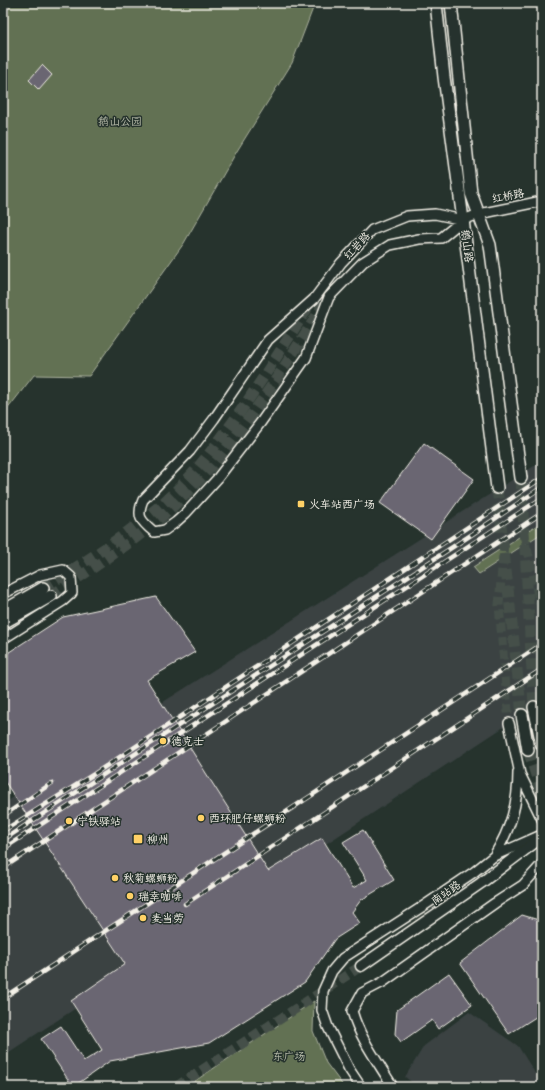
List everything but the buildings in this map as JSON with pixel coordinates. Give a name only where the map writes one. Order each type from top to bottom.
[{"type":"main road","name":"鹅山路","points":[[436,3],[444,77],[464,220],[497,488]]},
{"type":"main road","name":"鹅山路","points":[[451,3],[471,193],[490,244],[521,478]]},
{"type":"main road","points":[[3,611],[47,592],[3,623]]},
{"type":"main road","points":[[534,707],[542,745]]},
{"type":"main road","points":[[522,715],[528,750]]},
{"type":"main road","name":"南站路","points":[[361,966],[481,883],[542,836]]},
{"type":"street","name":"红桥路","points":[[479,214],[542,201]]},
{"type":"street","name":"红岩路","points":[[464,220],[435,214],[407,216],[372,230],[341,263],[314,299],[268,340],[214,419],[190,451],[143,500],[139,515],[144,523],[154,532],[165,530],[186,513],[217,479],[261,422],[306,358],[329,297],[363,262],[390,245],[419,239],[441,238],[464,220],[479,214]]},
{"type":"street","points":[[3,594],[40,575],[63,570],[71,577],[72,593],[63,601],[3,639]]},
{"type":"street","points":[[509,723],[518,765],[524,783],[542,819]]},
{"type":"street","points":[[494,856],[501,845],[516,808],[518,765]]},
{"type":"street","points":[[361,1087],[349,1069],[328,1027],[322,1010],[323,990],[332,971],[343,958],[474,872],[494,856],[542,836]]},
{"type":"street","points":[[393,1087],[364,1042],[357,1027],[352,1011],[362,993],[383,982],[523,885],[542,864]]},
{"type":"shaded area","points":[[542,461],[542,702],[3,1056],[3,804]]},
{"type":"shaded area","points":[[469,1012],[518,1046],[542,1084],[542,1087],[418,1087],[405,1077],[424,1046]]},
{"type":"green space","name":"鹅山公园","points":[[3,3],[315,3],[292,63],[237,151],[184,243],[89,376],[34,375],[6,411],[3,421]]},
{"type":"green space","points":[[542,522],[542,533],[479,574],[473,567]]},
{"type":"green space","name":"东广场","points":[[314,1001],[313,1031],[326,1063],[344,1087],[186,1087]]},
{"type":"tunnel","points":[[43,588],[126,533],[183,484],[230,426],[312,301]]},
{"type":"tunnel","points":[[51,596],[136,538],[174,506],[199,481],[266,394],[324,304]]},
{"type":"tunnel","points":[[521,478],[534,707]]},
{"type":"tunnel","points":[[497,488],[522,715]]},
{"type":"tunnel","points":[[524,535],[541,608],[542,622]]},
{"type":"tunnel","points":[[504,543],[499,605],[509,723]]},
{"type":"tunnel","points":[[528,750],[542,794]]},
{"type":"tunnel","points":[[176,1087],[361,966]]},
{"type":"railway","points":[[3,831],[94,774],[542,478]]},
{"type":"railway","points":[[3,840],[471,535],[542,487]]},
{"type":"railway","points":[[3,849],[542,498]]},
{"type":"railway","points":[[3,868],[542,513]]},
{"type":"railway","points":[[3,998],[542,644]]},
{"type":"railway","points":[[185,904],[542,669]]},
{"type":"railway","points":[[3,816],[52,783]]},
{"type":"place","name":"火车站西广场","points":[[301,504]]},
{"type":"place","name":"德克士","points":[[163,741]]},
{"type":"place","name":"西环肥仔螺蛳粉","points":[[201,818]]},
{"type":"place","name":"宁铁驿站","points":[[69,821]]},
{"type":"place","name":"柳州","points":[[138,839]]},
{"type":"place","name":"秋菊螺蛳粉","points":[[115,878]]},
{"type":"place","name":"瑞幸咖啡","points":[[130,896]]},
{"type":"place","name":"麦当劳","points":[[143,918]]}]
